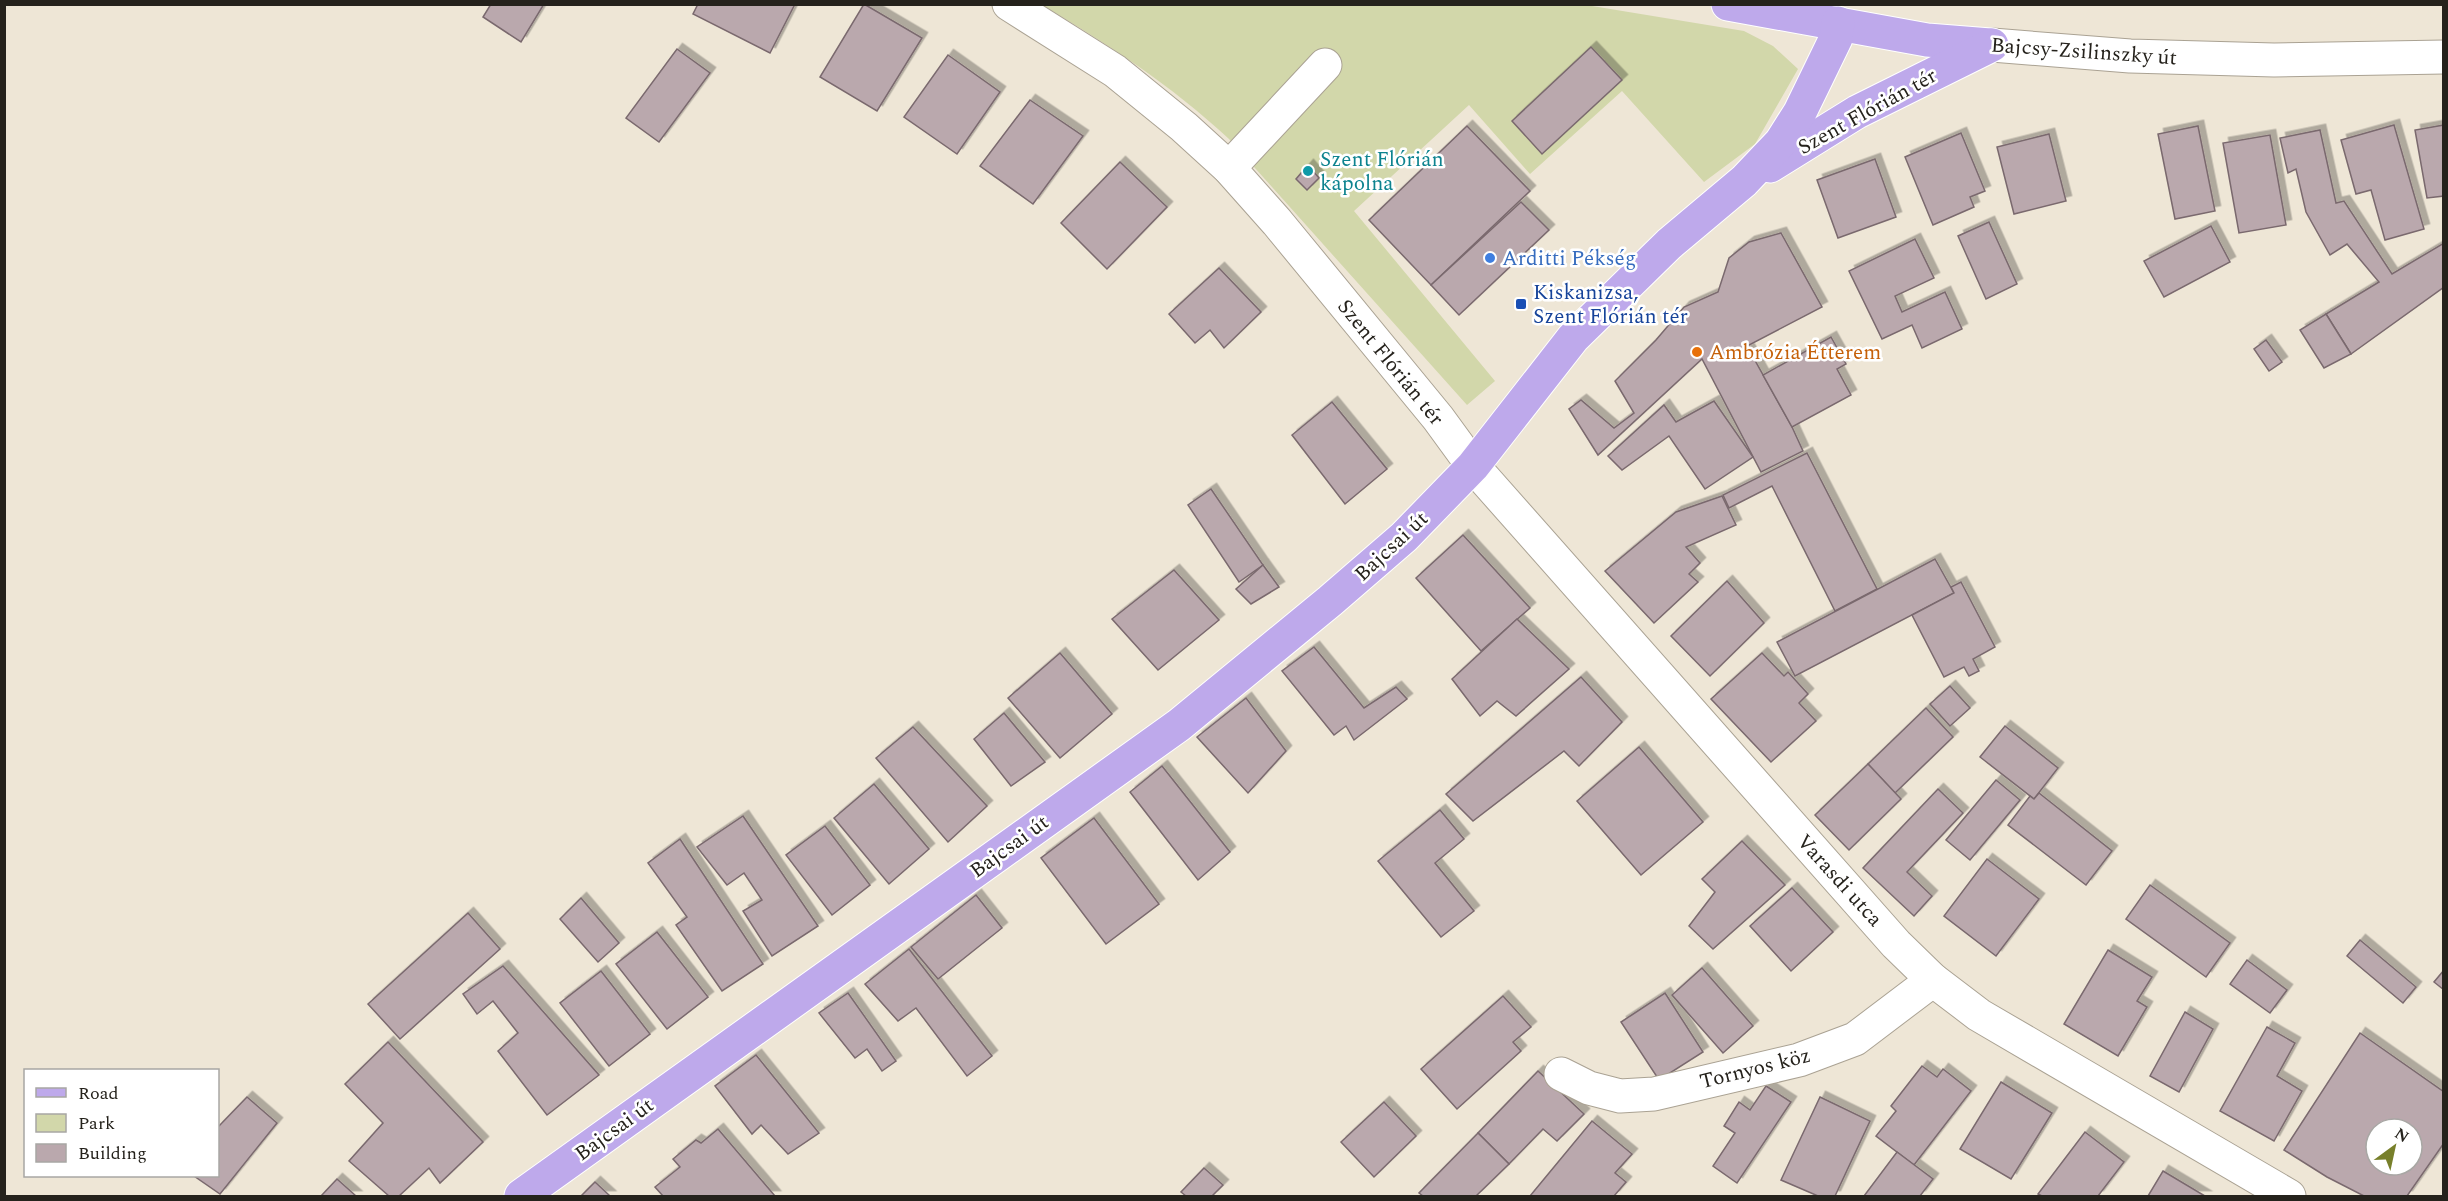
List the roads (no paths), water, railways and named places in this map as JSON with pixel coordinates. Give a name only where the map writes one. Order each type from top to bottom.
[{"type":"main road","name":"Bajcsy-Zsilinszky út","points":[[1728,4],[1928,39],[1992,45]]},
{"type":"main road","name":"Szent Flórián tér","points":[[1473,466],[1573,338],[1669,244],[1744,181],[1781,142],[1800,112],[1836,38],[1838,23]]},
{"type":"main road","name":"Szent Flórián tér","points":[[1744,181],[1857,112],[1992,45]]},
{"type":"main road","name":"Bajcsai út","points":[[521,1197],[1179,725],[1404,537],[1473,466]]},
{"type":"street","name":"Szent Flórián tér","points":[[1009,4],[1115,70],[1229,168],[1277,222],[1438,418],[1473,466]]},
{"type":"street","name":"Bajcsy-Zsilinszky út","points":[[1992,45],[2130,56],[2274,60],[2444,57]]},
{"type":"street","points":[[1229,168],[1325,65]]},
{"type":"street","name":"Varasdi utca","points":[[1473,466],[1896,944],[1933,980],[1979,1014],[2289,1197]]},
{"type":"street","name":"Tornyos köz","points":[[1561,1074],[1589,1088],[1620,1096],[1654,1094],[1799,1060],[1855,1039],[1933,980]]},
{"type":"place","name":"Szent Flórián kápolna","points":[[1308,171]]},
{"type":"place","name":"Arditti Pékség","points":[[1490,258]]},
{"type":"place","name":"Kiskanizsa, Szent Flórián tér","points":[[1521,304]]},
{"type":"place","name":"Ambrózia Étterem","points":[[1697,352]]}]
